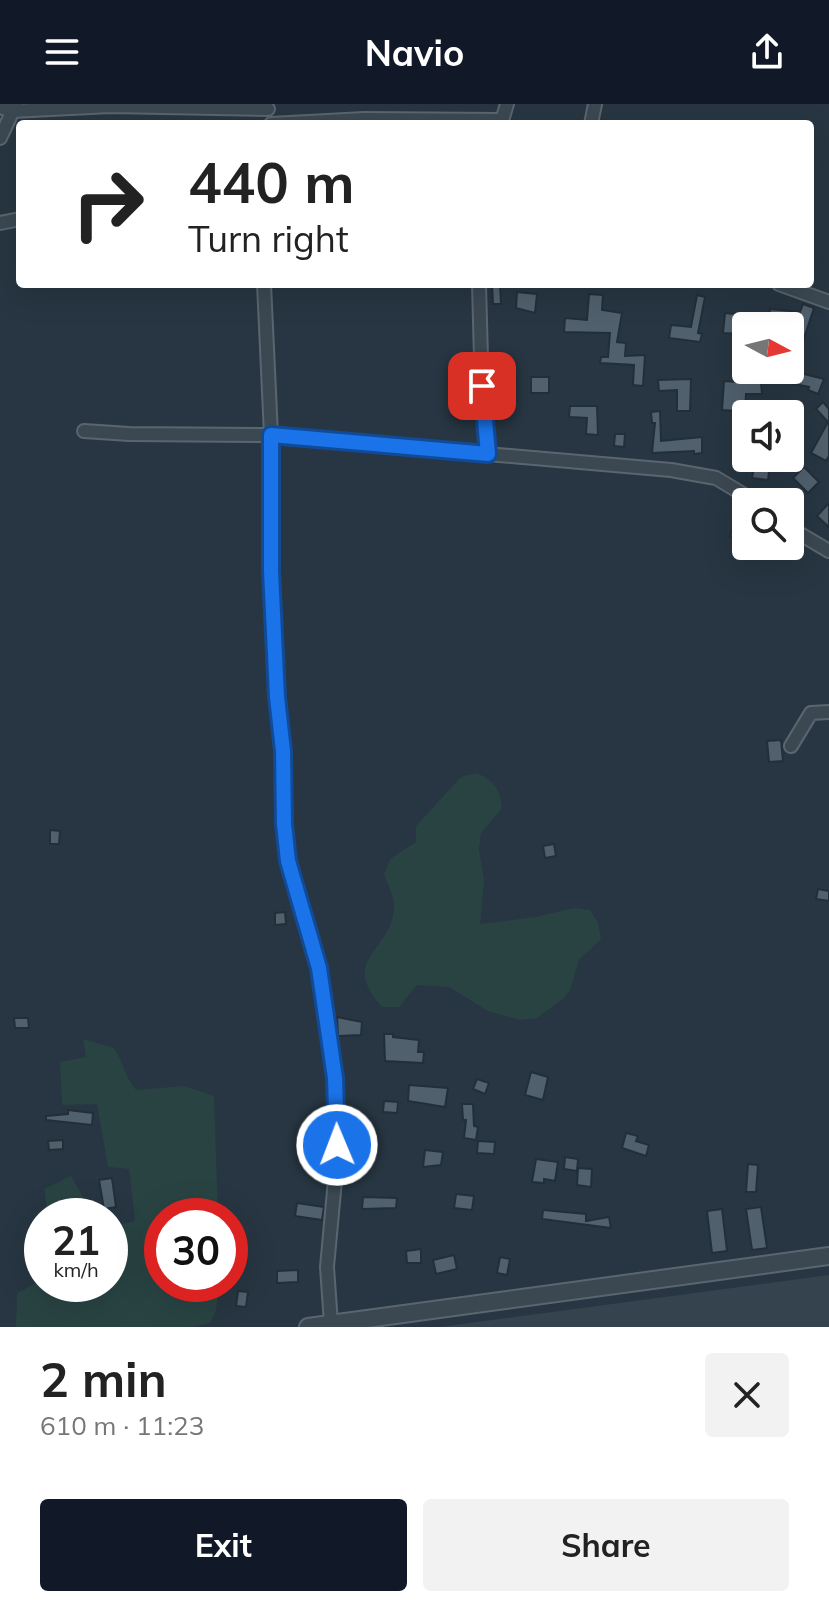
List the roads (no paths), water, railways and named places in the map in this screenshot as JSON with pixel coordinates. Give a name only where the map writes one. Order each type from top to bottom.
[{"type":"street","points":[[0,138],[10,108],[268,106]]},
{"type":"street","points":[[345,120],[410,120]]},
{"type":"street","points":[[264,288],[271,435],[269,535],[276,681],[283,751],[284,824],[288,861],[319,968],[335,1078],[336,1169],[327,1267],[331,1324]]},
{"type":"street","points":[[479,288],[488,454]]},
{"type":"street","points":[[790,288],[829,302]]},
{"type":"street","points":[[84,431],[271,435],[671,470],[709,476],[732,489]]},
{"type":"street","points":[[804,536],[829,551]]},
{"type":"street","points":[[791,746],[811,713],[829,712]]},
{"type":"street","points":[[308,1327],[829,1256]]}]
